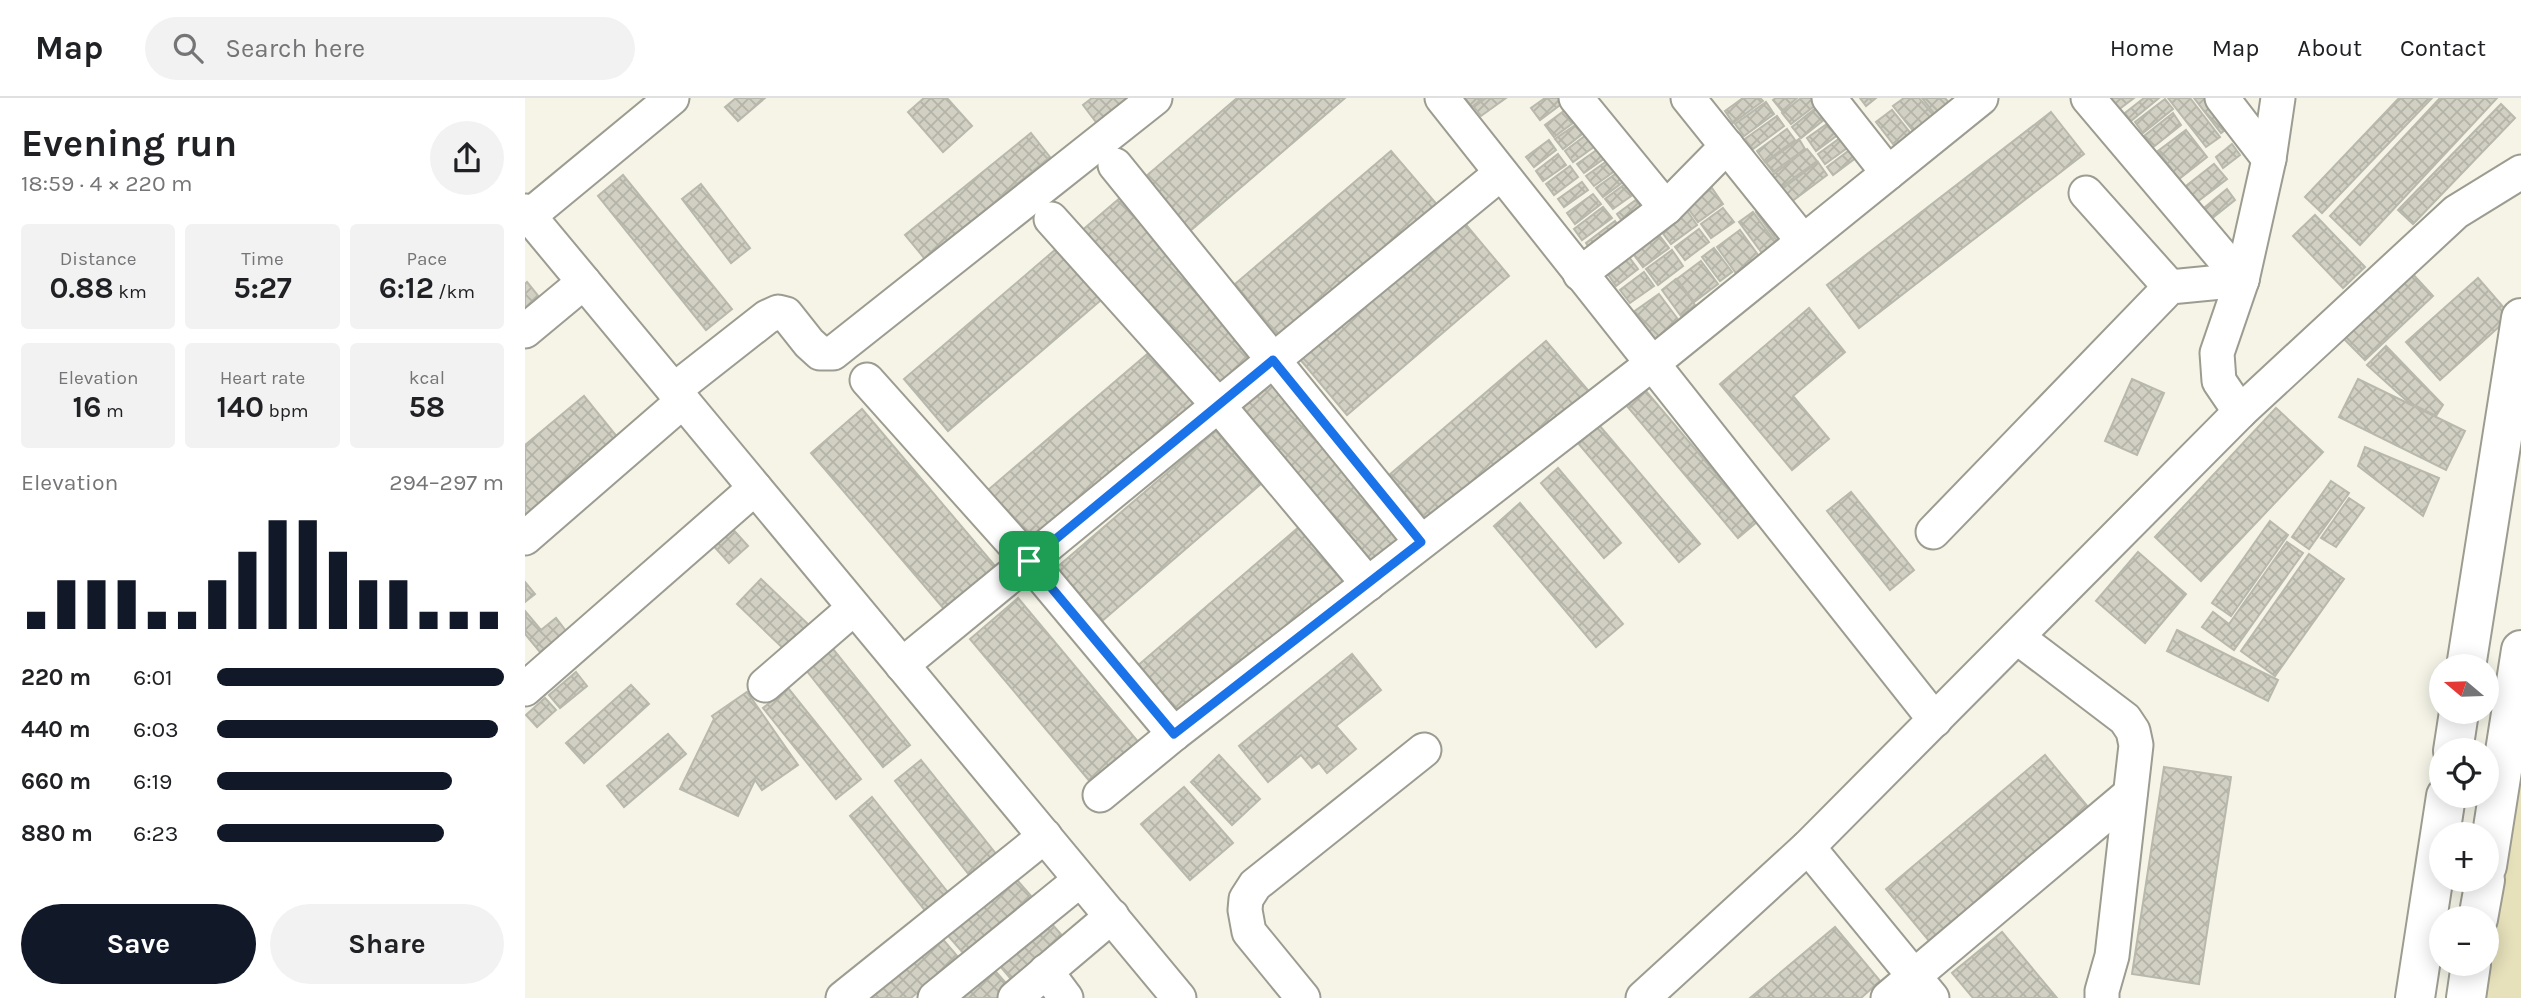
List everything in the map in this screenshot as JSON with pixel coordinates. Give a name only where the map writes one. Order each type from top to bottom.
[{"type":"main road","points":[[2468,654],[2521,318]]},
{"type":"main road","points":[[2494,822],[2521,650]]},
{"type":"main road","points":[[2415,998],[2444,808]]},
{"type":"main road","points":[[2466,998],[2469,976]]},
{"type":"street","points":[[671,98],[527,213],[1179,998]]},
{"type":"street","points":[[525,538],[678,395],[767,317],[778,312],[786,314],[820,353],[833,353],[1154,98]]},
{"type":"street","points":[[1442,98],[1935,720]]},
{"type":"street","points":[[1576,98],[1666,208]]},
{"type":"street","points":[[1688,98],[1803,240]]},
{"type":"street","points":[[1829,98],[1888,173]]},
{"type":"street","points":[[1100,795],[1174,734],[1653,363],[1981,98]]},
{"type":"street","points":[[2088,98],[2242,280]]},
{"type":"street","points":[[2222,98],[2269,159]]},
{"type":"street","points":[[2240,412],[2219,381],[2217,353],[2242,280],[2269,159],[2278,98]]},
{"type":"street","points":[[1580,274],[1666,208],[1727,146]]},
{"type":"street","points":[[1115,165],[1421,542]]},
{"type":"street","points":[[1643,998],[1808,847],[2240,412],[2456,212],[2521,172]]},
{"type":"street","points":[[902,665],[1500,174]]},
{"type":"street","points":[[2086,193],[2170,287]]},
{"type":"street","points":[[1051,219],[1218,405],[1367,584]]},
{"type":"street","points":[[1933,532],[2170,287],[2242,280]]},
{"type":"street","points":[[525,331],[584,282]]},
{"type":"street","points":[[867,380],[1029,561],[1174,734]]},
{"type":"street","points":[[525,689],[755,488]]},
{"type":"street","points":[[765,685],[854,608]]},
{"type":"street","points":[[2017,637],[2125,719],[2133,731],[2136,745],[2112,956],[2102,998]]},
{"type":"street","points":[[1303,998],[1249,932],[1246,899],[1255,885],[1425,750]]},
{"type":"street","points":[[1888,998],[1923,987],[2130,794]]},
{"type":"street","points":[[843,998],[1045,836]]},
{"type":"street","points":[[1808,847],[1923,987]]},
{"type":"street","points":[[935,998],[1080,880]]},
{"type":"street","points":[[1016,998],[1112,916]]},
{"type":"street","points":[[1046,971],[1066,998]]},
{"type":"shaded area","points":[[2521,742],[2521,998],[2483,998],[2486,976],[2499,976],[2499,906],[2497,906]]},
{"type":"building","points":[[736,98],[765,98],[738,121],[725,107]]},
{"type":"building","points":[[924,98],[947,98],[972,126],[943,152],[908,112]]},
{"type":"building","points":[[1092,98],[1134,98],[1099,126],[1083,105]]},
{"type":"building","points":[[1237,98],[1345,98],[1190,231],[1145,177]]},
{"type":"building","points":[[1465,98],[1483,98],[1472,107]]},
{"type":"building","points":[[1486,98],[1506,98],[1481,116],[1474,107]]},
{"type":"building","points":[[1545,98],[1567,100],[1540,120],[1531,108]]},
{"type":"building","points":[[1743,98],[1760,98],[1763,101],[1733,123],[1725,111]]},
{"type":"building","points":[[1797,98],[1782,111],[1773,100]]},
{"type":"building","points":[[1801,98],[1813,98],[1817,104],[1791,124],[1782,113]]},
{"type":"building","points":[[1860,98],[1876,98],[1866,106]]},
{"type":"building","points":[[1904,98],[1919,98],[1935,117],[1915,133],[1893,106]]},
{"type":"building","points":[[1922,98],[1945,98],[1950,104],[1936,116]]},
{"type":"building","points":[[2134,98],[2118,110],[2110,99]]},
{"type":"building","points":[[2144,98],[2159,98],[2131,121],[2125,113]]},
{"type":"building","points":[[2168,98],[2190,98],[2220,137],[2206,147]]},
{"type":"building","points":[[2194,98],[2217,98],[2236,122],[2221,133]]},
{"type":"building","points":[[2399,98],[2432,98],[2322,213],[2305,197]]},
{"type":"building","points":[[2440,98],[2497,98],[2360,245],[2330,216]]},
{"type":"building","points":[[2165,99],[2173,109],[2143,133],[2135,122]]},
{"type":"building","points":[[1766,102],[1774,114],[1744,136],[1735,124]]},
{"type":"building","points":[[1822,103],[1830,115],[1801,138],[1792,127]]},
{"type":"building","points":[[2501,104],[2515,118],[2413,224],[2398,210]]},
{"type":"building","points":[[1572,105],[1581,117],[1554,137],[1545,125]]},
{"type":"building","points":[[1892,110],[1913,136],[1897,149],[1876,122]]},
{"type":"building","points":[[2051,112],[2084,154],[1859,328],[1827,285]]},
{"type":"building","points":[[2173,113],[2181,125],[2152,148],[2144,136]]},
{"type":"building","points":[[1777,116],[1784,126],[1753,149],[1745,139]]},
{"type":"building","points":[[1584,119],[1590,128],[1563,149],[1555,139]]},
{"type":"building","points":[[1834,119],[1843,131],[1816,151],[1807,138]]},
{"type":"building","points":[[1594,129],[1602,141],[1573,162],[1565,151]]},
{"type":"building","points":[[1787,129],[1795,140],[1765,162],[1757,151]]},
{"type":"building","points":[[2186,130],[2207,157],[2179,179],[2158,151]]},
{"type":"building","points":[[1031,133],[1050,157],[925,259],[905,235]]},
{"type":"building","points":[[1847,133],[1854,143],[1825,164],[1818,154]]},
{"type":"building","points":[[1799,139],[1805,149],[1773,172],[1766,163]]},
{"type":"building","points":[[1549,140],[1556,150],[1534,167],[1526,157]]},
{"type":"building","points":[[1605,144],[1612,153],[1584,173],[1577,164]]},
{"type":"building","points":[[2232,144],[2240,155],[2223,168],[2216,157]]},
{"type":"building","points":[[1855,146],[1861,154],[1833,175],[1827,167]]},
{"type":"building","points":[[1807,149],[1817,161],[1780,188],[1771,176]]},
{"type":"building","points":[[1391,151],[1439,207],[1283,341],[1235,284]]},
{"type":"building","points":[[1558,154],[1566,165],[1543,181],[1536,171]]},
{"type":"building","points":[[1615,155],[1623,165],[1594,186],[1586,176]]},
{"type":"building","points":[[1818,162],[1827,175],[1791,202],[1782,189]]},
{"type":"building","points":[[2214,164],[2227,179],[2193,205],[2181,190]]},
{"type":"building","points":[[1570,166],[1578,177],[1554,195],[1546,184]]},
{"type":"building","points":[[1625,167],[1631,176],[1603,197],[1596,188]]},
{"type":"building","points":[[623,175],[732,309],[706,330],[598,196]]},
{"type":"building","points":[[1633,178],[1641,189],[1613,209],[1605,199]]},
{"type":"building","points":[[1582,182],[1588,190],[1564,207],[1558,199]]},
{"type":"building","points":[[701,184],[750,248],[731,263],[682,199]]},
{"type":"building","points":[[1712,188],[1723,204],[1698,222],[1687,207]]},
{"type":"building","points":[[2227,189],[2235,200],[2206,223],[2198,213]]},
{"type":"building","points":[[1127,192],[1262,351],[1215,392],[1080,232]]},
{"type":"building","points":[[1645,193],[1655,207],[1627,228],[1617,214]]},
{"type":"building","points":[[1593,194],[1601,204],[1575,224],[1567,213]]},
{"type":"building","points":[[1767,204],[1788,233],[1777,241],[1756,212]]},
{"type":"building","points":[[1603,207],[1612,218],[1582,240],[1574,229]]},
{"type":"building","points":[[1685,208],[1697,225],[1671,244],[1658,227]]},
{"type":"building","points":[[1723,208],[1734,222],[1711,238],[1701,224]]},
{"type":"building","points":[[1753,212],[1776,243],[1762,253],[1739,222]]},
{"type":"building","points":[[2315,215],[2365,267],[2343,288],[2293,236]]},
{"type":"building","points":[[1462,220],[1509,276],[1347,415],[1299,358]]},
{"type":"building","points":[[1615,221],[1623,233],[1594,255],[1586,243]]},
{"type":"building","points":[[1699,229],[1709,242],[1685,260],[1675,247]]},
{"type":"building","points":[[1740,230],[1761,259],[1738,276],[1717,247]]},
{"type":"building","points":[[1656,231],[1669,248],[1643,267],[1631,251]]},
{"type":"building","points":[[1063,243],[1107,295],[948,431],[904,379]]},
{"type":"building","points":[[1714,248],[1732,272],[1720,281],[1702,257]]},
{"type":"building","points":[[1672,250],[1683,266],[1658,285],[1646,269]]},
{"type":"building","points":[[1629,257],[1638,269],[1616,286],[1607,273]]},
{"type":"building","points":[[1701,261],[1718,284],[1694,302],[1677,279]]},
{"type":"building","points":[[2409,270],[2433,296],[2365,360],[2341,336]]},
{"type":"building","points":[[1644,272],[1654,286],[1630,303],[1620,290]]},
{"type":"building","points":[[2478,278],[2511,316],[2440,380],[2406,342]]},
{"type":"building","points":[[1676,279],[1695,305],[1681,316],[1662,290]]},
{"type":"building","points":[[527,282],[544,303],[525,319],[525,284]]},
{"type":"building","points":[[1659,294],[1683,326],[1657,346],[1632,313]]},
{"type":"building","points":[[1809,308],[1845,352],[1793,396],[1829,439],[1792,470],[1720,384]]},
{"type":"building","points":[[1546,341],[1592,395],[1436,530],[1389,475]]},
{"type":"building","points":[[2386,346],[2443,405],[2436,416],[2408,402],[2367,365]]},
{"type":"building","points":[[1152,350],[1197,404],[1034,544],[988,490]]},
{"type":"building","points":[[1274,370],[1412,532],[1364,573],[1227,411]]},
{"type":"building","points":[[2132,379],[2164,393],[2137,455],[2105,441]]},
{"type":"building","points":[[2358,379],[2465,431],[2446,470],[2339,417]]},
{"type":"building","points":[[1645,390],[1757,522],[1738,538],[1626,405]]},
{"type":"building","points":[[584,396],[623,444],[525,525],[525,445]]},
{"type":"building","points":[[2276,408],[2323,452],[2201,581],[2155,537]]},
{"type":"building","points":[[862,409],[1001,573],[950,616],[811,453]]},
{"type":"building","points":[[1599,425],[1700,544],[1679,562],[1578,443]]},
{"type":"building","points":[[1216,431],[1261,484],[1102,621],[1056,568]]},
{"type":"building","points":[[2365,447],[2439,478],[2423,516],[2358,466]]},
{"type":"building","points":[[1558,468],[1621,543],[1604,558],[1541,483]]},
{"type":"building","points":[[2331,481],[2349,493],[2309,549],[2292,537]]},
{"type":"building","points":[[1851,492],[1914,570],[1890,590],[1827,511]]},
{"type":"building","points":[[2349,498],[2364,508],[2336,547],[2321,538]]},
{"type":"building","points":[[1520,503],[1623,624],[1596,647],[1494,526]]},
{"type":"building","points":[[2270,521],[2288,535],[2231,616],[2212,603]]},
{"type":"building","points":[[729,525],[748,546],[729,563],[710,542]]},
{"type":"building","points":[[1299,527],[1344,580],[1181,719],[1136,667]]},
{"type":"building","points":[[2287,542],[2303,553],[2234,650],[2202,627],[2213,612],[2229,624]]},
{"type":"building","points":[[2138,552],[2186,594],[2145,643],[2096,601]]},
{"type":"building","points":[[2309,554],[2344,579],[2275,676],[2241,651]]},
{"type":"building","points":[[761,579],[811,627],[787,652],[737,604]]},
{"type":"building","points":[[525,582],[535,594],[525,602]]},
{"type":"building","points":[[1018,598],[1139,743],[1092,784],[970,639]]},
{"type":"building","points":[[525,611],[541,630],[556,618],[566,631],[540,652],[525,634]]},
{"type":"building","points":[[2177,630],[2278,680],[2268,701],[2167,651]]},
{"type":"building","points":[[833,649],[910,745],[883,767],[806,670]]},
{"type":"building","points":[[1352,654],[1381,690],[1336,726],[1356,749],[1327,773],[1319,763],[1312,768],[1301,755],[1268,782],[1239,746]]},
{"type":"building","points":[[576,672],[587,686],[560,708],[549,695]]},
{"type":"building","points":[[631,685],[649,704],[584,763],[566,743]]},
{"type":"building","points":[[788,688],[861,779],[836,799],[763,708]]},
{"type":"building","points":[[747,692],[798,765],[762,790],[755,780],[738,816],[680,789],[714,719],[712,716]]},
{"type":"building","points":[[545,698],[556,710],[537,727],[526,715]]},
{"type":"building","points":[[668,734],[686,754],[624,807],[607,786]]},
{"type":"building","points":[[1219,755],[1260,799],[1232,825],[1191,782]]},
{"type":"building","points":[[2045,755],[2089,808],[1930,942],[1886,889]]},
{"type":"building","points":[[921,760],[1001,860],[974,881],[895,781]]},
{"type":"building","points":[[2164,767],[2231,777],[2199,984],[2132,974]]},
{"type":"building","points":[[1184,787],[1233,843],[1190,880],[1141,824]]},
{"type":"building","points":[[872,797],[954,900],[931,918],[850,816]]},
{"type":"building","points":[[1010,872],[1031,896],[965,955],[944,931]]},
{"type":"building","points":[[1050,922],[1066,940],[1016,985],[1000,966]]},
{"type":"building","points":[[1835,927],[1880,981],[1861,998],[1750,998]]},
{"type":"building","points":[[2002,932],[2057,998],[1973,998],[1952,973]]},
{"type":"building","points":[[939,935],[958,957],[911,998],[868,998]]},
{"type":"building","points":[[989,964],[1012,990],[1003,998],[951,998]]},
{"type":"route","points":[[1273,360],[1421,542],[1174,734],[1029,561],[1273,360]]}]
